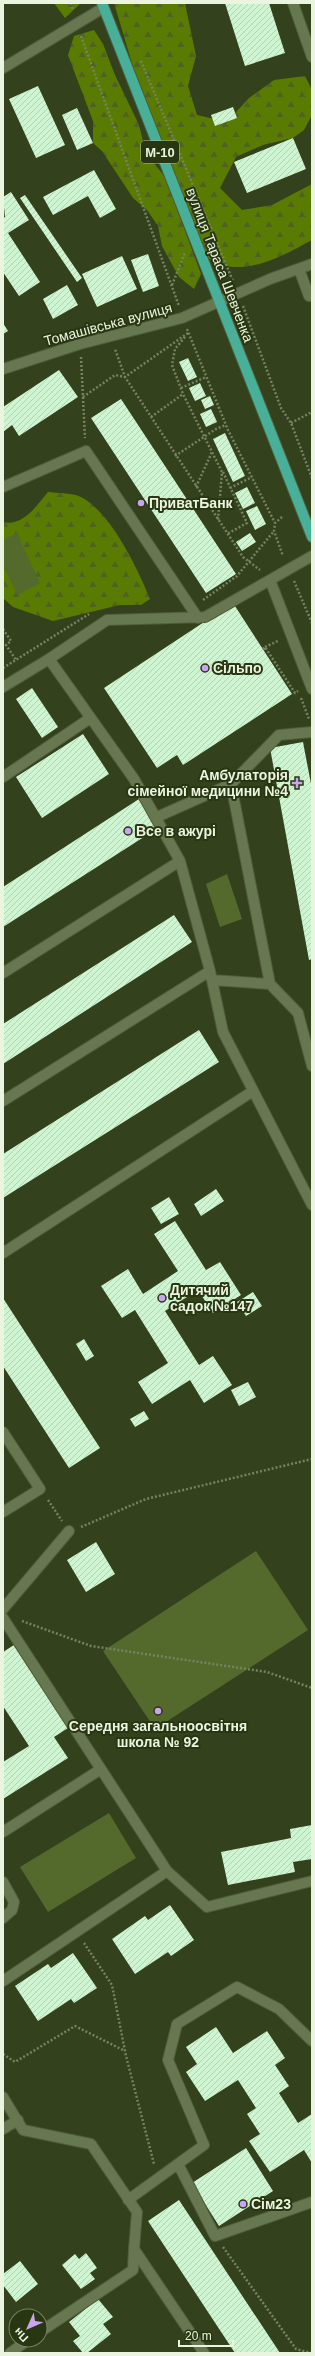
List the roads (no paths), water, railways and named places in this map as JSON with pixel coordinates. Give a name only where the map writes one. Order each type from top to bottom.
[{"type":"main road","name":"вулиця Тараса Шевченка","points":[[102,5],[312,537]]},
{"type":"street","points":[[293,3],[312,58]]},
{"type":"street","points":[[3,68],[77,23],[102,5]]},
{"type":"street","name":"Томашівська вулиця","points":[[3,369],[80,344],[182,318],[238,292],[312,264]]},
{"type":"street","points":[[299,269],[308,296]]},
{"type":"street","points":[[3,487],[86,451],[198,618]]},
{"type":"street","points":[[3,687],[49,659],[107,620],[205,617],[312,556]]},
{"type":"street","points":[[270,580],[312,689]]},
{"type":"street","points":[[49,659],[89,719],[134,779],[157,817],[180,861],[211,976],[223,1032],[253,1091],[309,1192],[312,1206]]},
{"type":"street","points":[[3,777],[89,719]]},
{"type":"street","points":[[157,817],[231,784],[279,735],[312,732]]},
{"type":"street","points":[[231,784],[270,984],[298,1013],[312,1066]]},
{"type":"street","points":[[3,973],[180,861]]},
{"type":"street","points":[[3,1100],[211,976],[270,984]]},
{"type":"street","points":[[3,1253],[253,1091]]},
{"type":"street","points":[[3,1432],[40,1489],[3,1512]]},
{"type":"street","points":[[3,1609],[69,1531]]},
{"type":"street","points":[[3,1618],[167,1871],[207,1907],[312,1881]]},
{"type":"street","points":[[3,1832],[101,1769]]},
{"type":"street","points":[[3,1981],[167,1871]]},
{"type":"street","points":[[3,1882],[14,1902],[12,1910],[3,1918]]},
{"type":"street","points":[[128,2200],[204,2145],[168,2060],[177,2024],[237,1986],[279,2009],[312,2041]]},
{"type":"street","points":[[3,2097],[23,2130],[91,2144],[137,2212],[133,2270],[48,2327]]},
{"type":"street","points":[[3,2128],[18,2120]]},
{"type":"street","points":[[178,2164],[215,2236],[312,2202]]},
{"type":"street","points":[[134,2250],[204,2353]]},
{"type":"place","name":"ПриватБанк","points":[[141,503]]},
{"type":"place","name":"Сільпо","points":[[205,668]]},
{"type":"place","name":"Амбулаторія сімейної медицини №4","points":[[297,783]]},
{"type":"place","name":"Все в ажурі","points":[[128,831]]},
{"type":"place","name":"Дитячий садок №147","points":[[162,1298]]},
{"type":"place","name":"Середня загальноосвітня школа № 92","points":[[158,1711]]},
{"type":"place","name":"Сім23","points":[[243,2204]]}]
